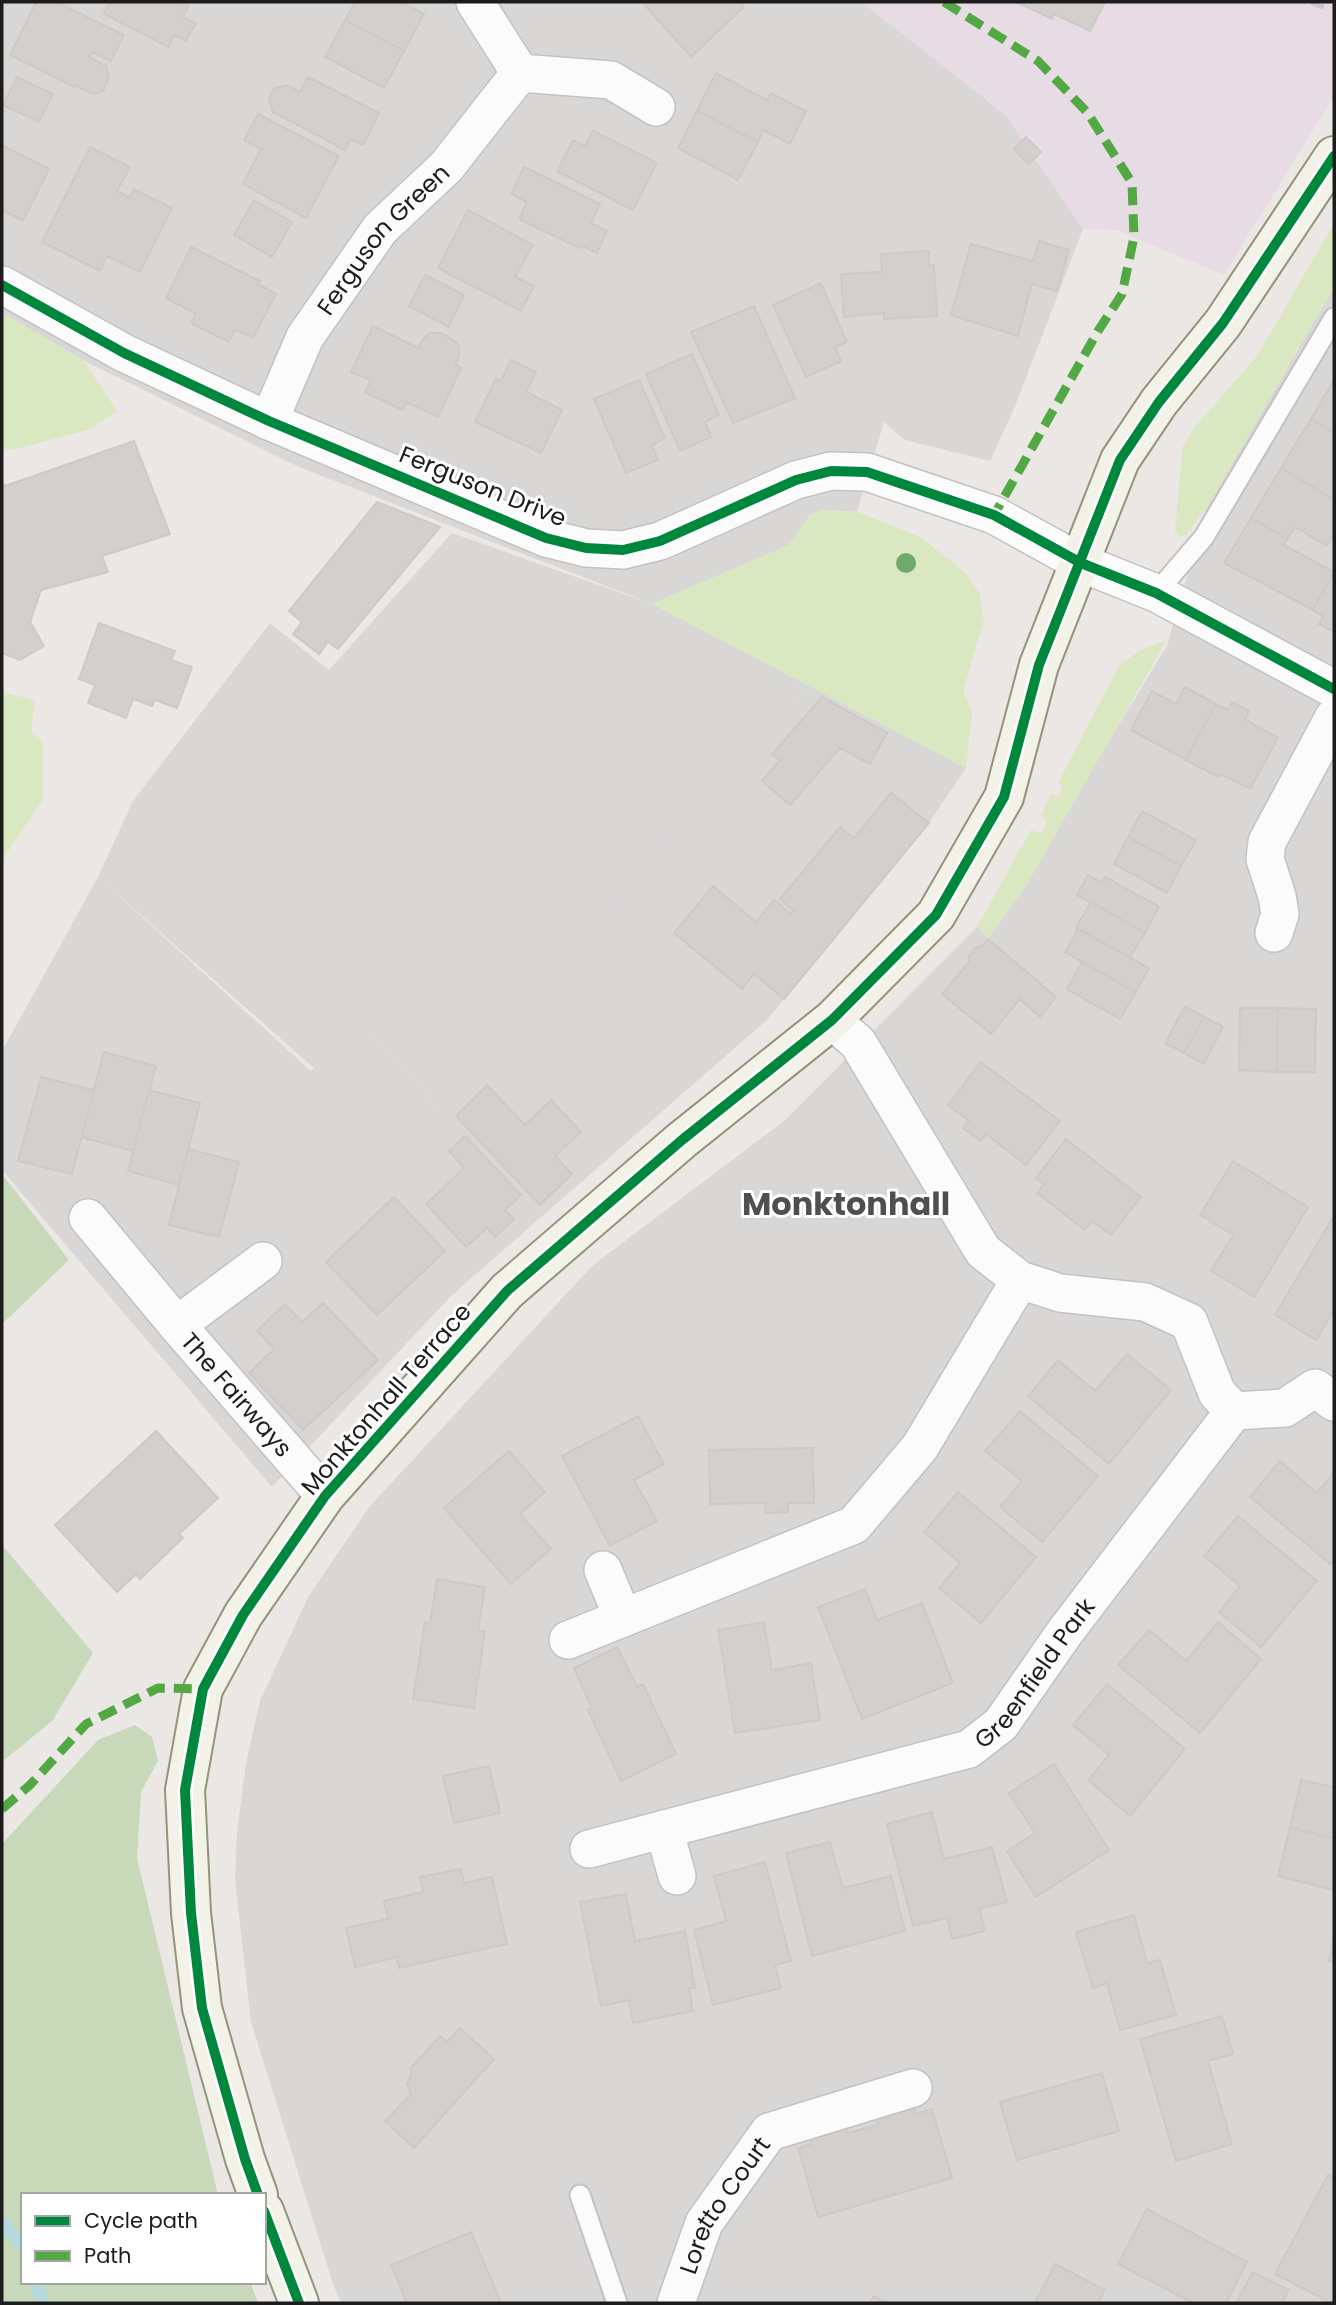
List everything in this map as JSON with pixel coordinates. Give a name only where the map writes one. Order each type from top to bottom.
[{"type":"main road","name":"Monktonhall Terrace","points":[[257,2193],[244,2159],[202,2008],[191,1913],[184,1790],[203,1689],[243,1615],[326,1496],[508,1291],[682,1140],[832,1020],[936,915],[1004,797],[1039,665],[1120,460],[1159,402],[1223,323],[1334,156]]},
{"type":"main road","points":[[266,2216],[299,2303]]},
{"type":"street","points":[[475,2],[520,73],[611,80],[656,107]]},
{"type":"street","name":"Ferguson Green","points":[[269,421],[305,337],[380,229],[446,167],[520,73]]},
{"type":"street","name":"Ferguson Drive","points":[[2,285],[124,353],[269,421],[546,538],[586,548],[623,550],[660,541],[796,480],[831,471],[867,472],[982,511],[1081,563],[1156,593],[1334,689]]},
{"type":"street","points":[[1274,933],[1280,914],[1265,859],[1267,842],[1334,717]]},
{"type":"street","points":[[832,1020],[858,1043],[983,1251],[1020,1280],[1060,1293],[1145,1302],[1189,1322],[1217,1393],[1234,1411],[1285,1408],[1315,1388],[1334,1402]]},
{"type":"street","name":"The Fairways","points":[[88,1218],[326,1496]]},
{"type":"street","name":"The Fairways","points":[[177,1325],[263,1261]]},
{"type":"street","points":[[568,1640],[854,1525],[920,1447],[1020,1280]]},
{"type":"street","name":"Greenfield Park","points":[[589,1849],[969,1749],[1001,1724],[1065,1632],[1234,1411]]},
{"type":"street","points":[[603,1570],[623,1618]]},
{"type":"street","points":[[664,1829],[677,1876]]},
{"type":"street","name":"Loretto Court","points":[[676,2303],[704,2223],[769,2132],[913,2088]]},
{"type":"lane","points":[[1156,593],[1204,537],[1334,318]]},
{"type":"lane","points":[[580,2194],[617,2303]]},
{"type":"shaded area","points":[[2,2],[862,2],[1006,115],[1083,229],[1016,404],[990,461],[905,440],[884,422],[857,512],[825,510],[811,514],[789,545],[652,604],[299,467],[83,360],[2,313]]},
{"type":"shaded area","points":[[862,2],[1334,2],[1334,96],[1224,275],[1116,230],[1083,229],[1006,115]]},
{"type":"shaded area","points":[[1334,287],[1334,2303],[341,2303],[251,2022],[235,1879],[237,1832],[246,1763],[260,1701],[308,1597],[370,1506],[592,1266],[784,1121],[977,927],[989,937],[1167,646],[1206,509]]},
{"type":"shaded area","points":[[452,533],[652,604],[810,685],[529,1009],[439,1108],[367,1030],[316,1070],[98,877],[133,801],[270,623],[329,670]]},
{"type":"shaded area","points":[[810,685],[966,768],[929,823],[767,1020],[452,1295],[272,1487],[2,1170],[2,1051],[98,877],[311,1071],[367,1030],[439,1108]]},
{"type":"green space","points":[[1334,223],[1334,287],[1206,509],[1185,536],[1179,536],[1175,531],[1183,445],[1195,427],[1258,355]]},
{"type":"green space","points":[[2,313],[83,360],[117,411],[88,430],[11,450],[2,448]]},
{"type":"green space","points":[[825,510],[857,512],[920,537],[964,571],[979,592],[984,620],[963,691],[972,712],[966,768],[652,604],[789,545],[811,514]]},
{"type":"green space","points":[[1166,641],[1026,886],[988,939],[977,927],[1031,830],[1041,833],[1047,822],[1041,815],[1051,794],[1058,796],[1063,786],[1058,783],[1118,668],[1140,651]]},
{"type":"green space","points":[[2,692],[35,700],[31,730],[43,742],[43,799],[2,860]]},
{"type":"green space","points":[[2,1174],[69,1260],[2,1324]]},
{"type":"green space","points":[[2,1545],[93,1653],[53,1720],[2,1762]]},
{"type":"green space","points":[[135,1725],[152,1737],[158,1761],[141,1792],[137,1858],[218,2193],[21,2193],[21,2284],[251,2284],[258,2303],[2,2303],[2,1844],[98,1740]]},
{"type":"building","points":[[36,2],[57,2],[124,35],[111,61],[92,52],[89,57],[106,66],[109,78],[103,91],[93,94],[75,85],[74,87],[10,55]]},
{"type":"building","points":[[110,2],[179,2],[188,6],[183,17],[196,23],[186,41],[174,35],[168,47],[104,14]]},
{"type":"building","points":[[355,2],[401,2],[424,14],[404,51],[345,20]]},
{"type":"building","points":[[642,2],[740,2],[744,7],[691,57]]},
{"type":"building","points":[[1016,2],[1105,2],[1090,31],[1054,14],[1052,19]]},
{"type":"building","points":[[345,20],[404,51],[384,88],[325,57]]},
{"type":"building","points":[[716,73],[767,100],[771,93],[806,111],[790,144],[763,130],[758,142],[697,111]]},
{"type":"building","points":[[17,77],[53,94],[39,122],[3,105]]},
{"type":"building","points":[[308,77],[379,113],[363,145],[351,139],[345,150],[273,112],[269,99],[274,88],[288,85],[300,92]]},
{"type":"building","points":[[697,111],[758,142],[738,180],[678,148]]},
{"type":"building","points":[[258,114],[339,156],[306,218],[243,184],[261,149],[244,140]]},
{"type":"building","points":[[593,131],[657,163],[633,210],[557,171],[573,140],[585,146]]},
{"type":"building","points":[[1026,137],[1041,152],[1029,164],[1014,149]]},
{"type":"building","points":[[2,145],[49,169],[23,221],[2,210]]},
{"type":"building","points":[[90,147],[130,167],[117,191],[130,198],[134,189],[172,208],[140,272],[107,256],[100,271],[42,242]]},
{"type":"building","points":[[524,167],[600,204],[591,223],[607,231],[597,253],[580,245],[579,248],[519,219],[527,202],[511,194]]},
{"type":"building","points":[[254,200],[292,222],[272,257],[234,235]]},
{"type":"building","points":[[468,210],[533,245],[515,277],[534,286],[521,311],[438,268]]},
{"type":"building","points":[[1039,241],[1069,250],[1057,291],[1032,284],[1018,336],[951,315],[971,244],[1033,261]]},
{"type":"building","points":[[191,247],[260,281],[258,284],[276,294],[253,338],[235,330],[229,342],[191,323],[196,314],[166,298]]},
{"type":"building","points":[[929,251],[929,266],[934,265],[937,316],[884,319],[884,313],[844,317],[841,274],[882,272],[881,254]]},
{"type":"building","points":[[425,275],[464,295],[448,327],[409,306]]},
{"type":"building","points":[[821,283],[847,342],[835,347],[841,361],[806,377],[773,305]]},
{"type":"building","points":[[754,306],[795,398],[733,423],[691,332]]},
{"type":"building","points":[[373,326],[418,348],[430,333],[441,333],[459,346],[459,356],[455,364],[461,368],[438,417],[406,402],[402,410],[365,392],[371,380],[351,372]]},
{"type":"building","points":[[692,354],[719,415],[705,422],[711,437],[680,451],[646,374]]},
{"type":"building","points":[[511,360],[536,372],[526,392],[562,410],[541,453],[475,422],[496,378],[501,381]]},
{"type":"building","points":[[639,380],[665,438],[652,445],[658,460],[626,473],[594,399]]},
{"type":"building","points":[[1334,380],[1334,433],[1311,419]]},
{"type":"building","points":[[1311,419],[1334,433],[1334,500],[1281,468]]},
{"type":"building","points":[[134,441],[170,534],[102,556],[108,572],[41,590],[30,622],[44,646],[20,660],[2,653],[2,483],[5,486]]},
{"type":"building","points":[[1281,468],[1334,500],[1334,534],[1327,546],[1295,527],[1287,539],[1251,518]]},
{"type":"building","points":[[377,502],[440,527],[338,649],[328,642],[319,654],[293,634],[302,622],[289,611]]},
{"type":"building","points":[[1251,518],[1287,539],[1284,545],[1334,572],[1313,610],[1224,563]]},
{"type":"building","points":[[1334,572],[1334,632],[1319,624],[1323,616],[1313,610]]},
{"type":"building","points":[[99,623],[175,651],[171,660],[192,667],[177,708],[155,700],[152,706],[133,699],[126,718],[88,703],[95,685],[79,679]]},
{"type":"building","points":[[1185,687],[1216,704],[1186,760],[1131,730],[1152,691],[1176,704]]},
{"type":"building","points":[[822,697],[887,733],[870,764],[840,748],[790,805],[762,781],[780,760],[772,754]]},
{"type":"building","points":[[1232,702],[1249,711],[1245,719],[1278,738],[1250,789],[1220,774],[1218,777],[1186,760],[1216,704],[1228,710]]},
{"type":"building","points":[[891,793],[929,823],[784,999],[754,974],[742,989],[674,933],[713,886],[756,922],[774,900],[791,914],[794,911],[780,899],[840,827],[854,838]]},
{"type":"building","points":[[1142,811],[1196,840],[1181,866],[1128,837]]},
{"type":"building","points":[[1128,837],[1181,866],[1167,893],[1114,864]]},
{"type":"building","points":[[1088,875],[1102,883],[1105,877],[1159,907],[1145,933],[1077,895]]},
{"type":"building","points":[[1091,902],[1145,933],[1130,957],[1076,928]]},
{"type":"building","points":[[1078,929],[1149,968],[1136,992],[1065,952]]},
{"type":"building","points":[[988,939],[1056,997],[1040,1017],[1020,999],[991,1034],[942,994],[969,962],[969,956],[976,947],[982,947]]},
{"type":"building","points":[[1082,962],[1136,992],[1120,1019],[1067,989]]},
{"type":"building","points":[[1185,1006],[1204,1017],[1184,1053],[1165,1043]]},
{"type":"building","points":[[1240,1008],[1278,1008],[1277,1072],[1239,1070]]},
{"type":"building","points":[[1278,1008],[1316,1009],[1315,1072],[1277,1072]]},
{"type":"building","points":[[1204,1017],[1223,1027],[1204,1064],[1184,1053]]},
{"type":"building","points":[[104,1052],[156,1066],[133,1151],[81,1137]]},
{"type":"building","points":[[981,1062],[1060,1121],[1026,1165],[986,1134],[981,1141],[963,1128],[969,1121],[948,1105]]},
{"type":"building","points":[[41,1077],[94,1090],[72,1174],[18,1161]]},
{"type":"building","points":[[487,1085],[525,1125],[551,1100],[581,1132],[555,1156],[572,1174],[540,1205],[456,1116]]},
{"type":"building","points":[[149,1090],[200,1103],[179,1185],[128,1171]]},
{"type":"building","points":[[465,1136],[521,1195],[505,1210],[514,1219],[495,1237],[487,1228],[466,1247],[426,1204],[464,1168],[449,1151]]},
{"type":"building","points":[[1066,1139],[1141,1197],[1111,1235],[1092,1221],[1085,1230],[1037,1193],[1044,1184],[1036,1178]]},
{"type":"building","points":[[188,1149],[239,1162],[219,1237],[169,1225]]},
{"type":"building","points":[[1233,1161],[1308,1207],[1254,1297],[1211,1271],[1233,1235],[1200,1215]]},
{"type":"building","points":[[394,1197],[445,1251],[377,1315],[326,1262]]},
{"type":"building","points":[[1332,1219],[1334,1310],[1316,1340],[1275,1315]]},
{"type":"building","points":[[323,1303],[378,1360],[303,1430],[249,1373],[274,1349],[257,1331],[285,1304],[302,1322]]},
{"type":"building","points":[[1127,1354],[1171,1390],[1109,1464],[1028,1396],[1058,1360],[1095,1391]]},
{"type":"building","points":[[1020,1411],[1098,1476],[1042,1542],[1000,1507],[1022,1481],[985,1451]]},
{"type":"building","points":[[638,1416],[664,1464],[634,1480],[657,1521],[610,1546],[562,1456]]},
{"type":"building","points":[[156,1431],[218,1498],[179,1534],[183,1538],[140,1579],[136,1574],[117,1592],[55,1525]]},
{"type":"building","points":[[813,1448],[814,1503],[788,1503],[788,1512],[765,1513],[765,1503],[710,1504],[709,1450]]},
{"type":"building","points":[[509,1451],[545,1492],[520,1514],[551,1549],[511,1584],[444,1508]]},
{"type":"building","points":[[1280,1461],[1317,1493],[1334,1472],[1334,1560],[1330,1564],[1250,1497]]},
{"type":"building","points":[[958,1492],[1036,1557],[981,1623],[939,1588],[960,1563],[924,1532]]},
{"type":"building","points":[[1238,1516],[1317,1581],[1261,1647],[1219,1612],[1240,1586],[1204,1556]]},
{"type":"building","points":[[437,1579],[485,1587],[478,1631],[485,1631],[474,1708],[413,1699],[425,1622],[430,1623]]},
{"type":"building","points":[[865,1589],[877,1620],[922,1603],[953,1683],[862,1719],[818,1607]]},
{"type":"building","points":[[764,1622],[772,1670],[811,1663],[820,1720],[735,1733],[718,1630]]},
{"type":"building","points":[[1218,1622],[1261,1659],[1200,1733],[1118,1665],[1149,1630],[1186,1661]]},
{"type":"building","points":[[617,1647],[637,1687],[643,1684],[676,1754],[621,1781],[588,1710],[592,1708],[574,1668]]},
{"type":"building","points":[[1107,1684],[1185,1749],[1130,1816],[1088,1780],[1109,1755],[1073,1725]]},
{"type":"building","points":[[1054,1764],[1109,1850],[1036,1897],[1007,1851],[1035,1833],[1009,1793]]},
{"type":"building","points":[[489,1766],[500,1813],[454,1823],[443,1776]]},
{"type":"building","points":[[1301,1780],[1334,1787],[1334,1838],[1290,1828]]},
{"type":"building","points":[[932,1812],[944,1859],[992,1847],[1007,1902],[979,1909],[985,1931],[952,1939],[947,1918],[913,1926],[887,1824]]},
{"type":"building","points":[[1290,1828],[1334,1838],[1334,1890],[1278,1876]]},
{"type":"building","points":[[830,1842],[843,1888],[891,1876],[905,1931],[812,1956],[786,1853]]},
{"type":"building","points":[[765,1862],[791,1961],[775,1965],[781,1988],[713,2005],[694,1930],[726,1921],[714,1876]]},
{"type":"building","points":[[461,1869],[464,1883],[492,1877],[507,1944],[399,1968],[397,1957],[355,1967],[346,1928],[388,1919],[384,1901],[423,1892],[420,1877]]},
{"type":"building","points":[[626,1894],[635,1941],[685,1931],[695,1988],[689,1988],[693,2011],[633,2023],[629,2000],[601,2006],[580,1902]]},
{"type":"building","points":[[1134,1915],[1147,1963],[1160,1960],[1176,2015],[1120,2030],[1107,1983],[1093,1988],[1076,1932]]},
{"type":"building","points":[[1334,1937],[1334,1962],[1329,1961]]},
{"type":"building","points":[[1222,2016],[1233,2054],[1208,2061],[1232,2144],[1176,2161],[1140,2039]]},
{"type":"building","points":[[460,2028],[494,2059],[414,2148],[385,2121],[411,2094],[407,2085],[412,2072],[410,2069],[440,2036],[447,2042]]},
{"type":"building","points":[[1102,2073],[1119,2131],[1017,2160],[1000,2102]]},
{"type":"building","points":[[912,2100],[916,2114],[932,2109],[952,2178],[818,2217],[798,2148],[812,2144],[808,2131],[844,2120],[848,2133],[878,2125],[874,2112]]},
{"type":"building","points":[[1328,2175],[1334,2178],[1334,2298],[1331,2303],[1275,2274]]},
{"type":"building","points":[[1147,2209],[1247,2262],[1226,2303],[1193,2303],[1118,2264]]},
{"type":"building","points":[[471,2232],[501,2303],[407,2303],[391,2265]]},
{"type":"building","points":[[1055,2264],[1105,2290],[1098,2303],[1035,2303]]},
{"type":"building","points":[[1253,2272],[1289,2290],[1282,2303],[1236,2303]]},
{"type":"building","points":[[874,2296],[887,2303],[870,2303]]},
{"type":"waterway","points":[[2,2223],[21,2243]]},
{"type":"waterway","points":[[37,2284],[43,2303]]},
{"type":"railway","points":[[1311,2],[1334,12]]},
{"type":"marked path","points":[[944,2],[1038,61],[1087,112],[1132,183],[1134,237],[1122,294],[1098,331],[994,515]]},
{"type":"marked path","points":[[2,1809],[30,1785],[86,1724],[158,1688],[203,1689]]},
{"type":"cycle path","points":[[257,2193],[202,2008],[191,1913],[185,1790],[203,1689],[243,1615],[325,1496],[507,1291],[682,1140],[832,1020],[936,915],[1004,797],[1039,665],[1120,460],[1159,402],[1223,323],[1334,156]]},
{"type":"cycle path","points":[[2,285],[124,353],[269,421],[546,538],[586,548],[623,550],[660,541],[796,480],[831,471],[867,472],[994,515],[1081,563],[1156,593],[1334,689]]},
{"type":"cycle path","points":[[266,2216],[299,2303]]},
{"type":"district","name":"Monktonhall","points":[[846,1203]]}]
